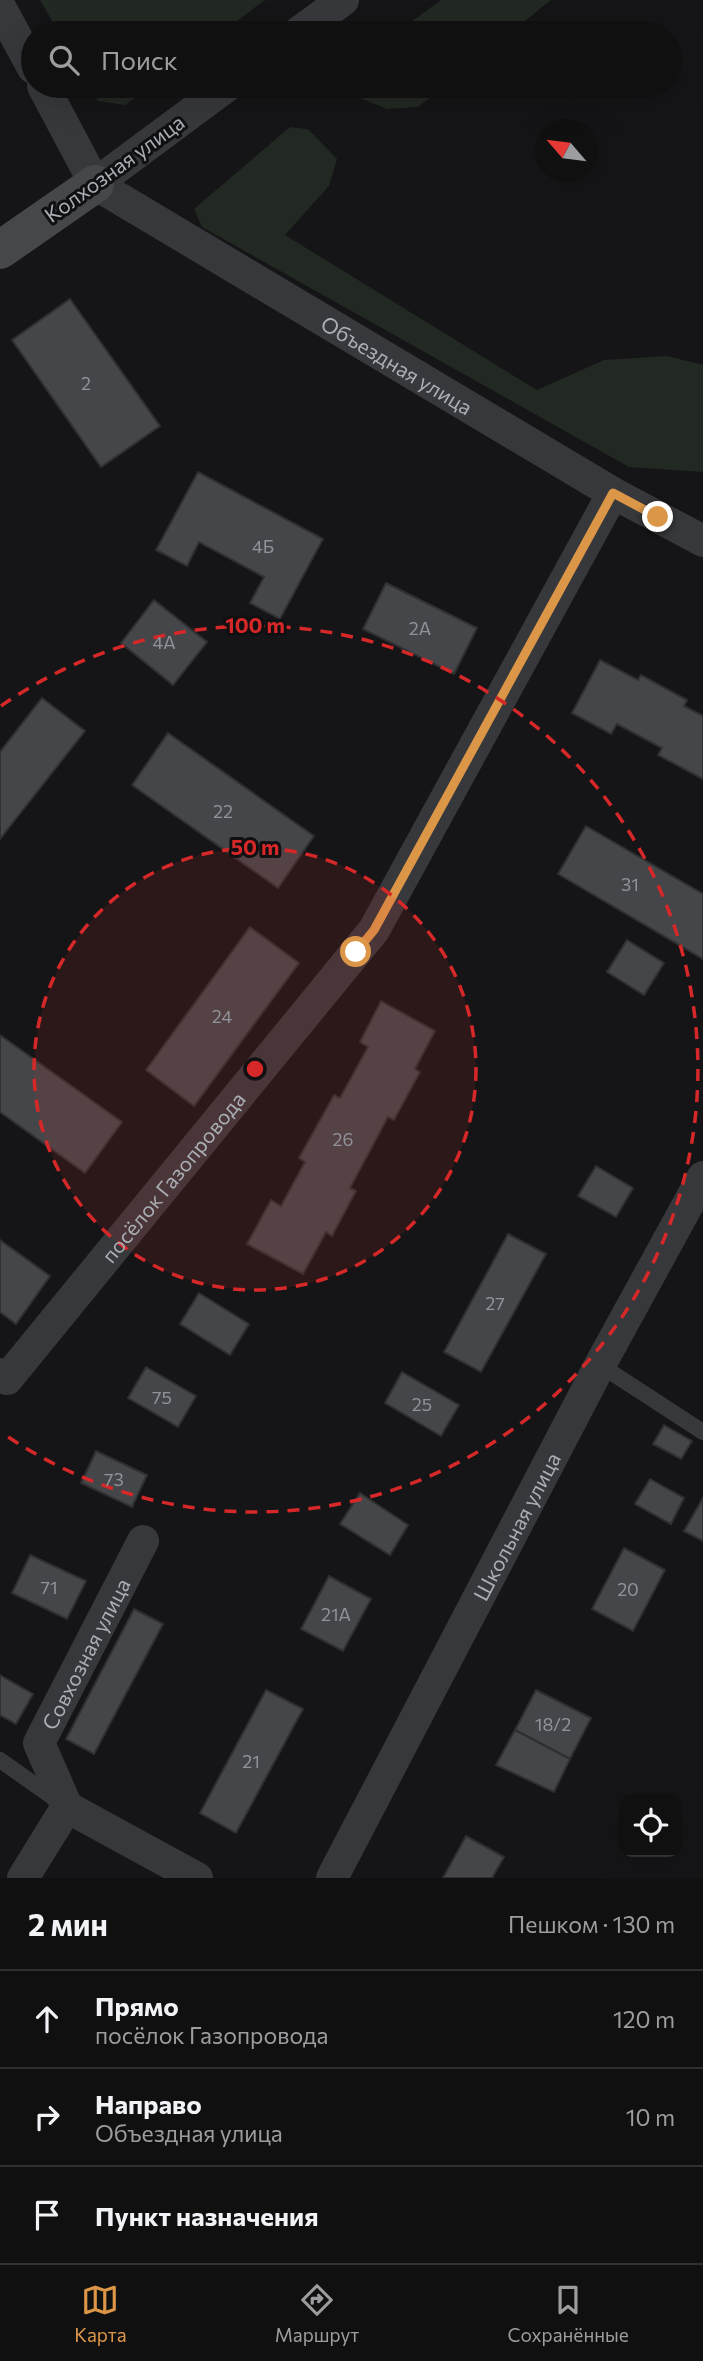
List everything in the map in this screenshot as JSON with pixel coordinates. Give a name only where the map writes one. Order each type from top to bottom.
[{"type":"main road","name":"Колхозная улица","points":[[0,250],[95,184]]},
{"type":"street","points":[[314,21],[343,0]]},
{"type":"street","points":[[0,7],[21,46]]},
{"type":"street","points":[[49,98],[95,184]]},
{"type":"street","name":"Колхозная улица","points":[[95,184],[211,98]]},
{"type":"street","name":"Объездная улица","points":[[95,184],[613,493],[703,541]]},
{"type":"street","name":"посёлок Газопровода","points":[[0,1374],[8,1379],[374,930],[613,493]]},
{"type":"street","name":"Школьная улица","points":[[332,1878],[600,1365],[703,1177]]},
{"type":"street","name":"Совхозная улица","points":[[67,1807],[39,1743],[143,1541]]},
{"type":"street","points":[[23,1878],[67,1807],[197,1878]]},
{"type":"lane","points":[[600,1365],[703,1432]]},
{"type":"lane","points":[[0,1760],[67,1807]]},
{"type":"shaded area","points":[[40,0],[265,0],[237,21],[52,21]]},
{"type":"shaded area","points":[[441,0],[551,0],[525,21],[412,21]]},
{"type":"shaded area","points":[[96,98],[135,98],[125,105],[98,101]]},
{"type":"shaded area","points":[[360,98],[430,98],[418,107],[387,109]]},
{"type":"shaded area","points":[[290,127],[308,129],[337,159],[329,186],[285,235],[537,390],[604,360],[667,356],[703,365],[703,472],[629,467],[202,227],[194,209]]},
{"type":"building","points":[[70,299],[160,426],[101,467],[12,340]]},
{"type":"building","points":[[198,472],[323,539],[280,619],[250,603],[264,577],[199,542],[187,566],[156,550]]},
{"type":"building","points":[[386,583],[477,628],[454,674],[363,629]]},
{"type":"building","points":[[154,600],[207,642],[173,685],[121,643]]},
{"type":"building","points":[[600,660],[638,680],[641,675],[687,700],[684,706],[703,716],[703,779],[658,755],[662,748],[617,724],[611,734],[572,713]]},
{"type":"building","points":[[42,698],[85,731],[0,839],[0,752]]},
{"type":"building","points":[[168,733],[314,836],[278,888],[132,785]]},
{"type":"building","points":[[586,826],[703,894],[703,959],[558,874]]},
{"type":"building","points":[[250,927],[299,963],[194,1106],[146,1070]]},
{"type":"building","points":[[627,940],[664,963],[644,995],[607,972]]},
{"type":"building","points":[[381,1001],[435,1031],[415,1069],[420,1072],[394,1120],[388,1117],[350,1188],[356,1191],[332,1236],[326,1232],[303,1274],[247,1244],[271,1200],[281,1206],[305,1162],[299,1158],[334,1095],[340,1098],[368,1047],[360,1042]]},
{"type":"building","points":[[0,1035],[122,1122],[85,1173],[0,1112]]},
{"type":"building","points":[[596,1166],[633,1188],[616,1217],[578,1196]]},
{"type":"building","points":[[508,1234],[546,1254],[481,1372],[444,1352]]},
{"type":"building","points":[[0,1240],[50,1276],[16,1324],[0,1312]]},
{"type":"building","points":[[199,1293],[249,1324],[230,1355],[180,1324]]},
{"type":"building","points":[[146,1367],[196,1396],[178,1427],[128,1398]]},
{"type":"building","points":[[402,1372],[459,1405],[441,1436],[385,1403]]},
{"type":"building","points":[[664,1425],[692,1441],[681,1459],[653,1444]]},
{"type":"building","points":[[96,1451],[147,1475],[132,1507],[81,1483]]},
{"type":"building","points":[[650,1479],[684,1498],[671,1524],[635,1504]]},
{"type":"building","points":[[360,1493],[408,1525],[390,1555],[340,1524]]},
{"type":"building","points":[[703,1498],[703,1541],[684,1531]]},
{"type":"building","points":[[624,1548],[665,1570],[633,1631],[592,1609]]},
{"type":"building","points":[[30,1555],[86,1581],[67,1619],[12,1593]]},
{"type":"building","points":[[329,1576],[371,1599],[343,1651],[301,1629]]},
{"type":"building","points":[[134,1609],[163,1624],[94,1754],[66,1739]]},
{"type":"building","points":[[0,1675],[33,1694],[16,1724],[0,1715]]},
{"type":"building","points":[[266,1690],[303,1709],[236,1833],[200,1813]]},
{"type":"building","points":[[536,1690],[591,1718],[570,1759],[515,1730]]},
{"type":"building","points":[[515,1730],[570,1759],[554,1792],[496,1765]]},
{"type":"building","points":[[466,1836],[504,1857],[492,1878],[443,1878]]},
{"type":"route","points":[[356,952],[374,930],[613,493],[658,517]]}]
